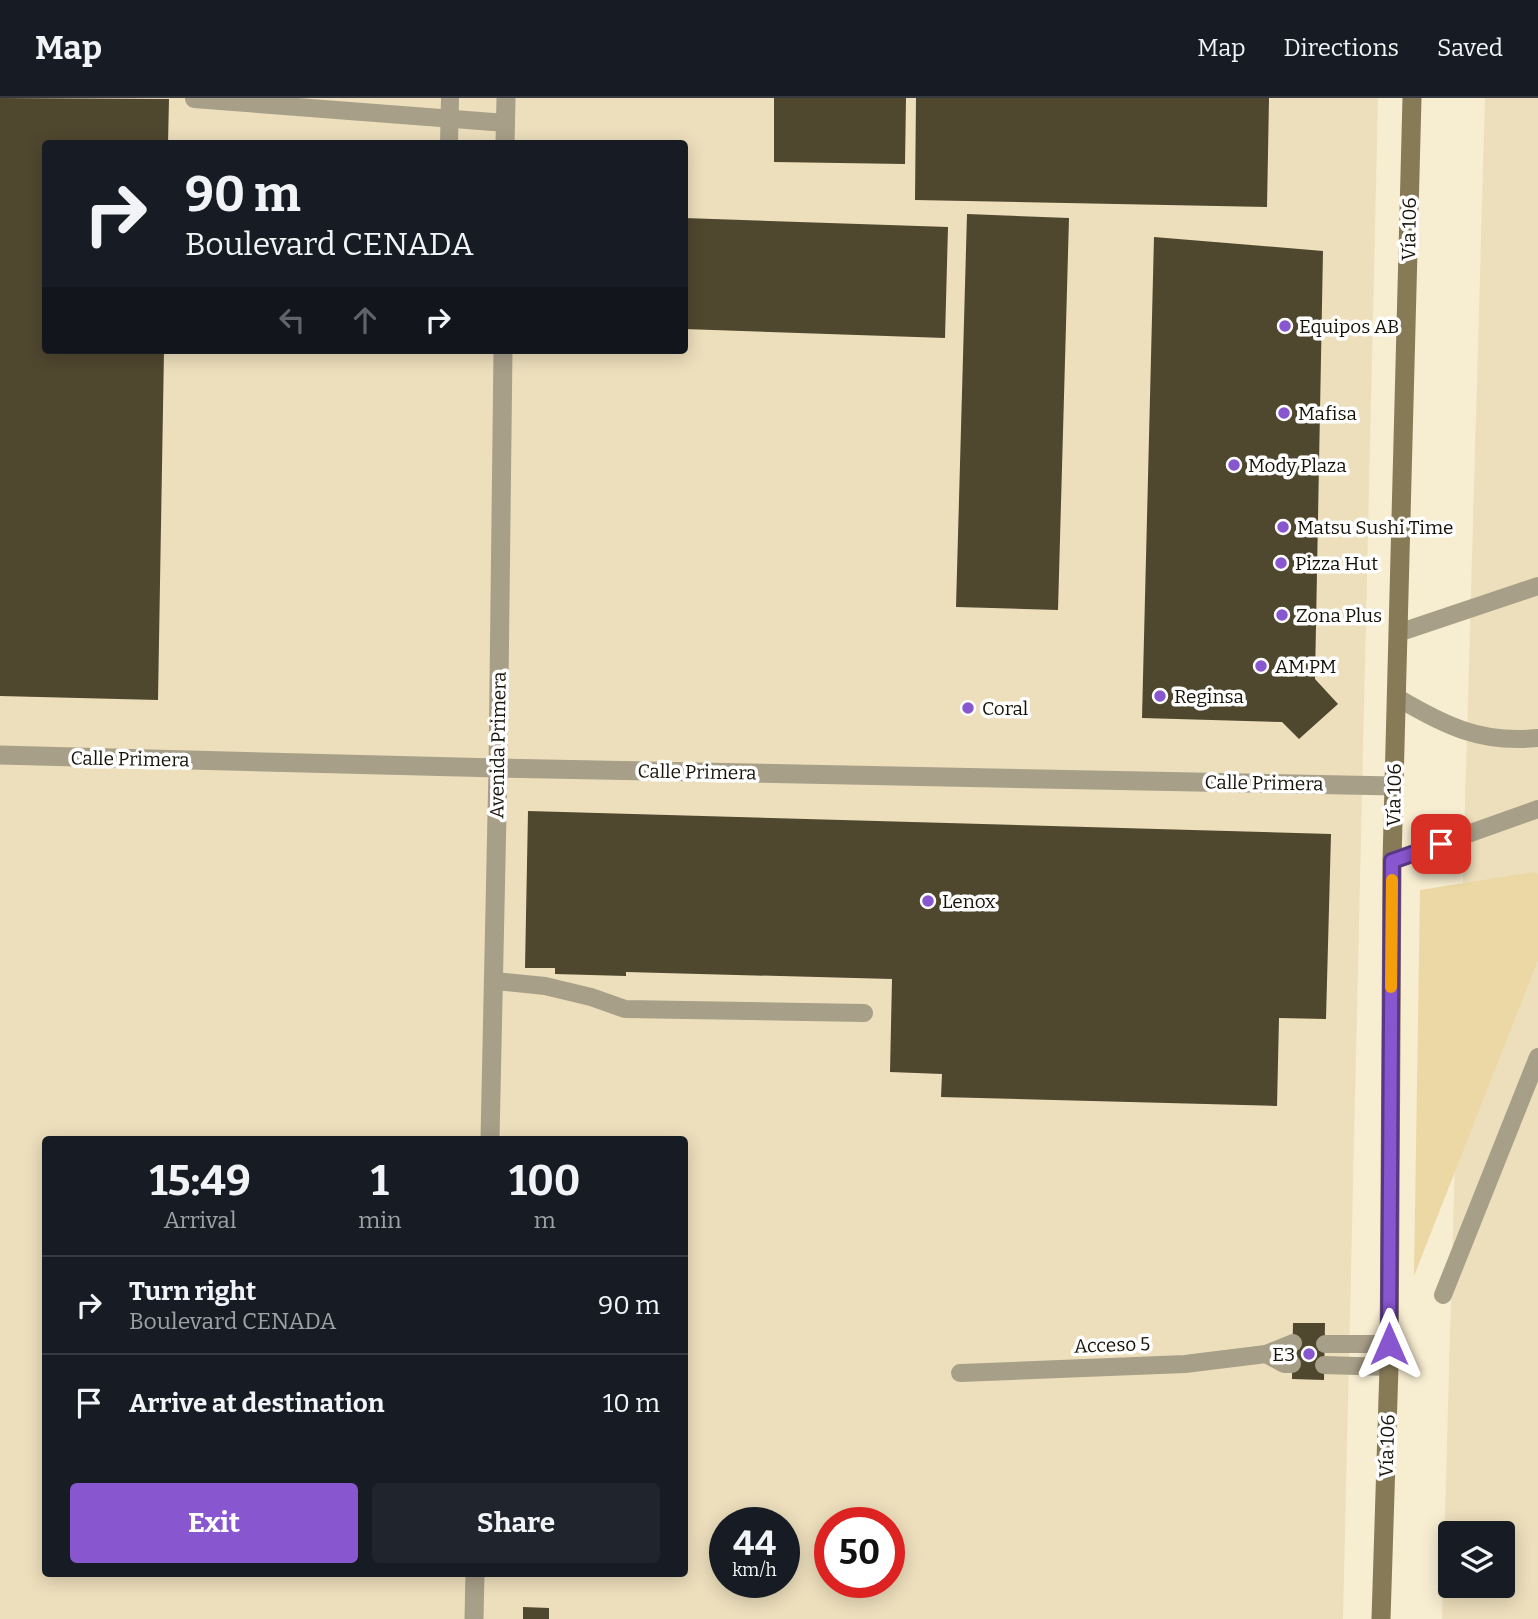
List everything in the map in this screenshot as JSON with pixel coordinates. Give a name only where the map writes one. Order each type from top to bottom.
[{"type":"main road","name":"Vía 106","points":[[1381,1619],[1389,1367],[1392,861],[1412,98]]},
{"type":"street","points":[[505,140],[506,98]]},
{"type":"street","name":"Avenida Primera","points":[[490,1136],[495,981],[503,354]]},
{"type":"street","name":"Calle Primera","points":[[0,755],[1394,786]]},
{"type":"street","points":[[474,1619],[475,1577]]},
{"type":"lane","points":[[449,140],[450,98]]},
{"type":"lane","points":[[194,99],[506,123]]},
{"type":"lane","points":[[1398,632],[1538,586]]},
{"type":"lane","points":[[1396,697],[1452,729],[1512,741],[1538,738]]},
{"type":"lane","points":[[1392,861],[1538,809]]},
{"type":"lane","points":[[495,981],[545,986],[591,997],[625,1009],[864,1013]]},
{"type":"lane","points":[[1443,1295],[1538,1058]]},
{"type":"lane","name":"Acceso 5","points":[[960,1373],[1185,1364],[1266,1354],[1293,1343]]},
{"type":"lane","points":[[1325,1344],[1389,1344]]},
{"type":"lane","name":"Acceso 5","points":[[1266,1354],[1284,1364],[1292,1364]]},
{"type":"lane","points":[[1324,1365],[1389,1367]]},
{"type":"shaded area","points":[[0,98],[1378,98],[1343,1619],[0,1619]]},
{"type":"shaded area","points":[[1485,98],[1538,98],[1538,1619],[1442,1619],[1443,1598],[1515,1598],[1515,1521],[1445,1521]]},
{"type":"shaded area","points":[[1534,872],[1538,874],[1538,960],[1414,1276],[1420,890]]},
{"type":"building","points":[[0,98],[169,99],[168,140],[42,140],[42,354],[164,354],[158,700],[0,696]]},
{"type":"building","points":[[774,98],[906,98],[905,164],[774,162]]},
{"type":"building","points":[[916,98],[1269,98],[1267,207],[915,200]]},
{"type":"building","points":[[967,214],[1069,218],[1058,610],[956,607]]},
{"type":"building","points":[[688,218],[948,227],[945,338],[688,329]]},
{"type":"building","name":"Mody Plaza","points":[[1154,237],[1323,251],[1315,679],[1338,704],[1299,739],[1282,722],[1142,718]]},
{"type":"building","name":"Lenox","points":[[528,811],[1331,834],[1326,1019],[1279,1018],[1277,1106],[941,1097],[942,1074],[890,1072],[892,979],[626,972],[626,976],[555,974],[555,968],[525,968]]},
{"type":"building","name":"E3","points":[[1293,1323],[1325,1323],[1324,1380],[1292,1379]]},
{"type":"building","points":[[523,1607],[549,1608],[549,1619],[523,1619]]},
{"type":"slow traffic","points":[[1391,987],[1392,880]]},
{"type":"place","name":"Equipos AB","points":[[1285,326]]},
{"type":"place","name":"Mafisa","points":[[1284,413]]},
{"type":"place","name":"Mody Plaza","points":[[1234,465]]},
{"type":"place","name":"Matsu Sushi Time","points":[[1283,527]]},
{"type":"place","name":"Pizza Hut","points":[[1281,563]]},
{"type":"place","name":"Zona Plus","points":[[1282,615]]},
{"type":"place","name":"AM PM","points":[[1261,666]]},
{"type":"place","name":"Reginsa","points":[[1160,696]]},
{"type":"place","name":"Coral","points":[[968,708]]},
{"type":"place","name":"Lenox","points":[[928,901]]},
{"type":"place","name":"E3","points":[[1309,1354]]},
{"type":"route","points":[[1389,1344],[1392,861],[1441,844]]}]
